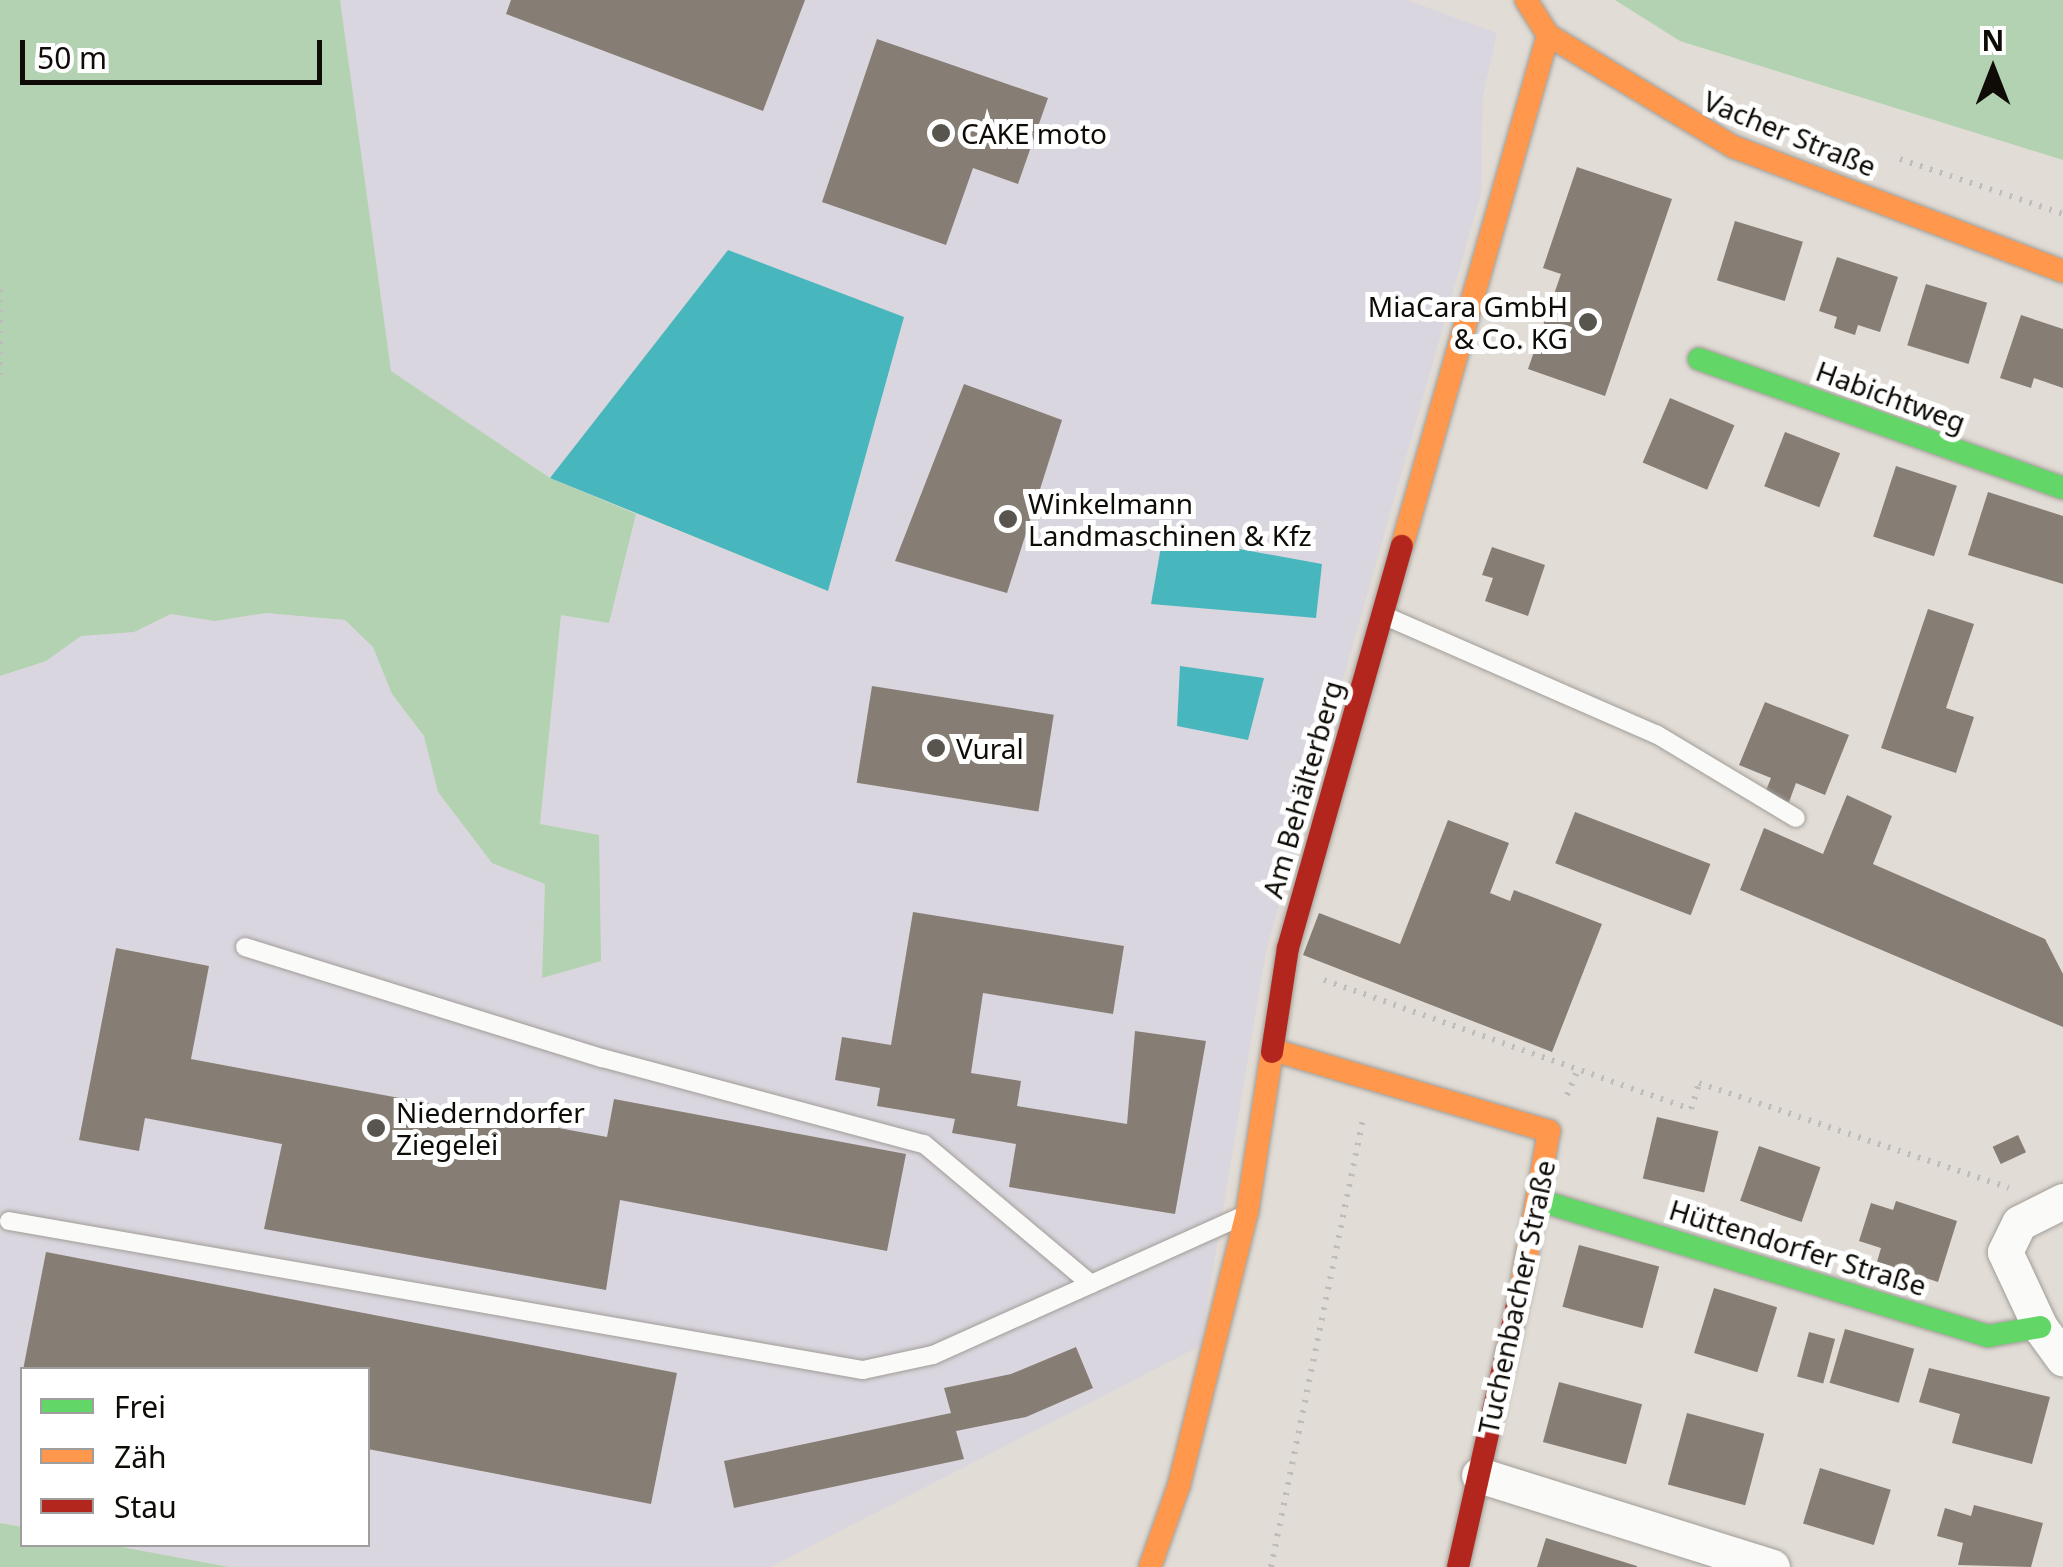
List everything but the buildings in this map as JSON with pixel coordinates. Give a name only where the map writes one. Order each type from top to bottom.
[{"type":"street","name":"Vacher Straße","points":[[1526,0],[1548,36],[1734,148],[2063,271]]},
{"type":"street","name":"Am Behälterberg","points":[[1150,1567],[1179,1485],[1248,1213],[1286,966],[1548,36]]},
{"type":"street","name":"Habichtweg","points":[[1700,360],[2063,488]]},
{"type":"street","name":"Tuchenbacher Straße","points":[[1273,1050],[1549,1132],[1541,1200],[1458,1567]]},
{"type":"street","name":"Hüttendorfer Straße","points":[[1541,1200],[1988,1336],[2040,1327]]},
{"type":"street","points":[[2063,1201],[2028,1219],[2005,1252],[2040,1327],[2063,1358]]},
{"type":"street","points":[[1479,1475],[1772,1567]]},
{"type":"lane","points":[[1382,615],[1656,734],[1796,818]]},
{"type":"lane","points":[[245,947],[602,1058],[924,1144],[1091,1284]]},
{"type":"lane","points":[[9,1221],[862,1370],[933,1356],[1248,1213]]},
{"type":"path","points":[[1884,154],[2063,214]]},
{"type":"path","points":[[0,289],[0,380]]},
{"type":"path","points":[[1286,966],[1691,1109],[1699,1083],[2012,1188],[2028,1219]]},
{"type":"path","points":[[1567,1094],[1578,1069]]},
{"type":"path","points":[[1272,1567],[1370,1078]]},
{"type":"shaded area","points":[[340,0],[1407,0],[1497,33],[1483,95],[1481,193],[1266,951],[1200,1346],[770,1567],[229,1567],[122,1547],[370,1547],[370,1367],[20,1367],[20,1527],[0,1523],[0,676],[46,661],[81,636],[134,632],[171,614],[215,621],[266,613],[345,620],[373,647],[392,694],[424,736],[438,792],[492,863],[545,884],[542,977],[600,961],[540,824],[561,614],[609,623],[636,514],[828,591],[903,318],[728,250],[550,478],[390,371]]},
{"type":"green space","points":[[0,0],[340,0],[391,371],[550,478],[636,514],[609,623],[561,615],[540,824],[599,835],[601,961],[542,978],[545,884],[492,863],[438,792],[424,736],[392,694],[373,647],[345,620],[266,613],[215,621],[171,614],[134,632],[81,636],[46,661],[0,676]]},
{"type":"green space","points":[[1615,0],[2063,0],[2063,160],[1680,41]]},
{"type":"green space","points":[[0,1523],[20,1527],[20,1547],[122,1547],[229,1567],[0,1567]]},
{"type":"water","points":[[728,250],[904,317],[828,591],[550,478]]},
{"type":"water","points":[[1163,535],[1322,564],[1316,618],[1151,604]]},
{"type":"water","points":[[1180,666],[1264,678],[1248,740],[1177,726]]},
{"type":"traffic: fast","points":[[1699,359],[2063,488]]},
{"type":"traffic: fast","points":[[1541,1201],[1988,1336],[2040,1327]]},
{"type":"traffic: slow","points":[[1526,0],[1548,35],[1734,147],[2063,271]]},
{"type":"traffic: slow","points":[[1402,546],[1548,35]]},
{"type":"traffic: slow","points":[[1273,1050],[1549,1131],[1521,1287]]},
{"type":"traffic: slow","points":[[1150,1567],[1179,1485],[1247,1213],[1272,1052]]},
{"type":"traffic: jam","points":[[1272,1052],[1288,948],[1402,546]]},
{"type":"traffic: jam","points":[[1458,1567],[1521,1287]]},
{"type":"place","name":"CAKE moto","points":[[941,133]]},
{"type":"place","name":"MiaCara GmbH & Co. KG","points":[[1588,322]]},
{"type":"place","name":"Winkelmann Landmaschinen & Kfz","points":[[1008,519]]},
{"type":"place","name":"Vural","points":[[936,748]]},
{"type":"place","name":"Niederndorfer Ziegelei","points":[[376,1128]]}]
